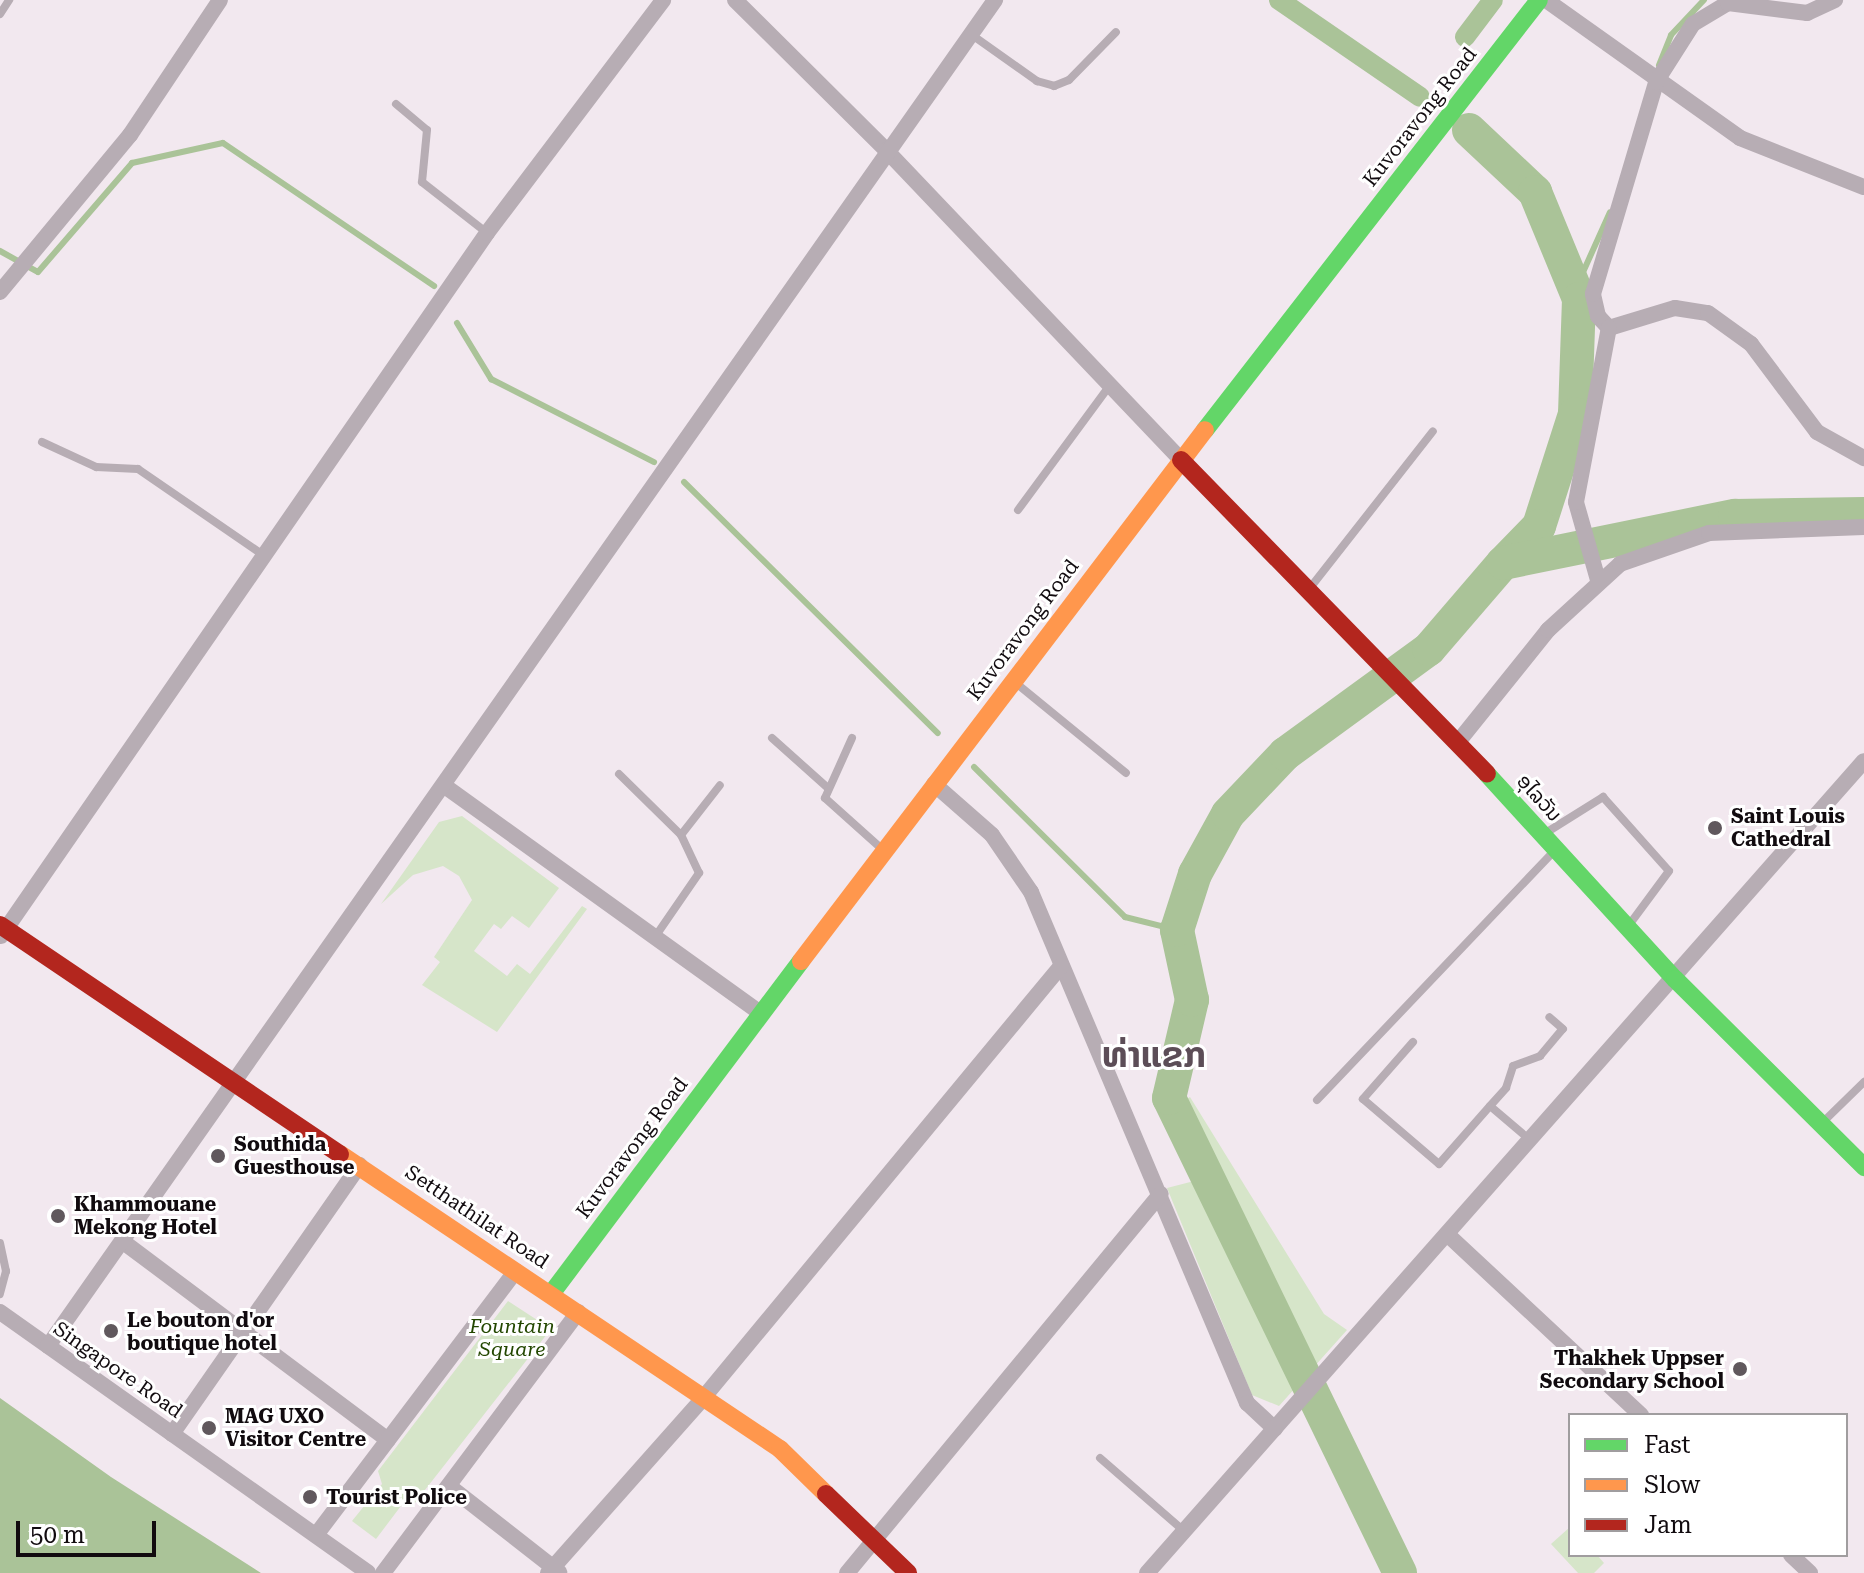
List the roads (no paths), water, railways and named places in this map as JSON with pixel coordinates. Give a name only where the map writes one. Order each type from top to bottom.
[{"type":"street","points":[[0,292],[28,254],[130,135],[220,0]]},
{"type":"street","points":[[2,930],[487,233],[663,0]]},
{"type":"street","points":[[735,0],[886,150],[1181,460]]},
{"type":"street","points":[[48,1346],[446,787],[886,150],[995,0]]},
{"type":"street","name":"Kuvoravong Road","points":[[551,1294],[1013,680],[1539,0]]},
{"type":"street","points":[[1546,0],[1650,77],[1740,138],[1864,187]]},
{"type":"street","points":[[1609,328],[1598,316],[1593,294],[1650,77],[1693,24],[1711,8],[1728,3],[1807,13],[1835,0]]},
{"type":"street","points":[[1609,328],[1675,308],[1708,313],[1751,344],[1817,432],[1864,458]]},
{"type":"street","points":[[1598,580],[1579,524],[1576,502],[1609,328]]},
{"type":"street","name":"ອຸໄລວັນ","points":[[1181,460],[1412,692],[1675,979],[1864,1167]]},
{"type":"street","points":[[1458,742],[1548,630],[1598,580],[1620,564],[1693,536],[1864,527]]},
{"type":"street","points":[[1147,1573],[1675,979],[1864,761]]},
{"type":"street","points":[[934,784],[992,835],[1031,892],[1247,1403],[1280,1423]]},
{"type":"street","points":[[446,787],[761,1013]]},
{"type":"street","name":"Setthathilat Road","points":[[2,930],[360,1165],[780,1449],[908,1573]]},
{"type":"street","points":[[449,1486],[554,1571],[704,1397],[1061,966]]},
{"type":"street","points":[[172,1434],[360,1165]]},
{"type":"street","points":[[847,1573],[1160,1194]]},
{"type":"street","points":[[1448,1235],[1639,1413]]},
{"type":"street","points":[[122,1241],[388,1440]]},
{"type":"street","points":[[316,1535],[516,1271]]},
{"type":"street","name":"Singapore Road","points":[[0,1312],[368,1573]]},
{"type":"street","points":[[383,1573],[578,1312]]},
{"type":"street","points":[[1793,1557],[1810,1573]]},
{"type":"lane","points":[[0,14],[9,0]]},
{"type":"lane","points":[[972,35],[1037,81],[1054,86],[1069,80],[1116,32]]},
{"type":"lane","points":[[396,104],[427,130],[422,182],[487,233]]},
{"type":"lane","points":[[1018,510],[1110,385]]},
{"type":"lane","points":[[1310,589],[1433,431]]},
{"type":"lane","points":[[42,442],[96,467],[138,469],[263,555]]},
{"type":"lane","points":[[1013,680],[1126,773]]},
{"type":"lane","points":[[772,738],[828,788]]},
{"type":"lane","points":[[852,738],[828,788],[828,804],[884,850]]},
{"type":"lane","points":[[619,774],[681,835],[699,873],[655,937]]},
{"type":"lane","points":[[681,835],[720,785]]},
{"type":"lane","points":[[1543,835],[1603,797],[1669,871],[1628,926]]},
{"type":"lane","points":[[1317,1100],[1556,849]]},
{"type":"lane","points":[[1413,1042],[1363,1099],[1439,1164],[1506,1088],[1513,1066],[1540,1056],[1563,1029],[1549,1017]]},
{"type":"lane","points":[[1821,1123],[1864,1082]]},
{"type":"lane","points":[[1490,1106],[1530,1140]]},
{"type":"lane","points":[[0,1243],[6,1271],[0,1294]]},
{"type":"lane","points":[[1100,1458],[1184,1532]]},
{"type":"waterway","points":[[1279,0],[1420,97]]},
{"type":"waterway","points":[[1465,37],[1493,0]]},
{"type":"waterway","points":[[1659,65],[1671,35],[1704,0]]},
{"type":"waterway","points":[[1469,130],[1535,192],[1579,299],[1575,414],[1539,526],[1503,563]]},
{"type":"waterway","points":[[0,251],[38,272],[132,163],[223,143],[434,286]]},
{"type":"waterway","points":[[1575,290],[1610,212]]},
{"type":"waterway","points":[[457,323],[491,379],[654,462]]},
{"type":"waterway","points":[[684,482],[938,733]]},
{"type":"waterway","points":[[1400,1573],[1169,1098],[1192,1000],[1177,930],[1195,874],[1228,814],[1285,754],[1429,649],[1503,563],[1735,516],[1864,514]]},
{"type":"waterway","points":[[974,767],[1125,917],[1177,930]]},
{"type":"place","name":"Saint Louis Cathedral","points":[[1715,828]]},
{"type":"place","name":"Southida Guesthouse","points":[[218,1156]]},
{"type":"place","name":"Khammouane Mekong Hotel","points":[[58,1216]]},
{"type":"place","name":"Le bouton d'or boutique hotel","points":[[111,1331]]},
{"type":"place","name":"Thakhek Uppser Secondary School","points":[[1740,1369]]},
{"type":"place","name":"MAG UXO Visitor Centre","points":[[209,1428]]},
{"type":"place","name":"Tourist Police","points":[[310,1497]]},
{"type":"district","name":"ທ່າແຂກ","points":[[1154,1056]]},
{"type":"park label","name":"Fountain Square","points":[[512,1338]]}]
